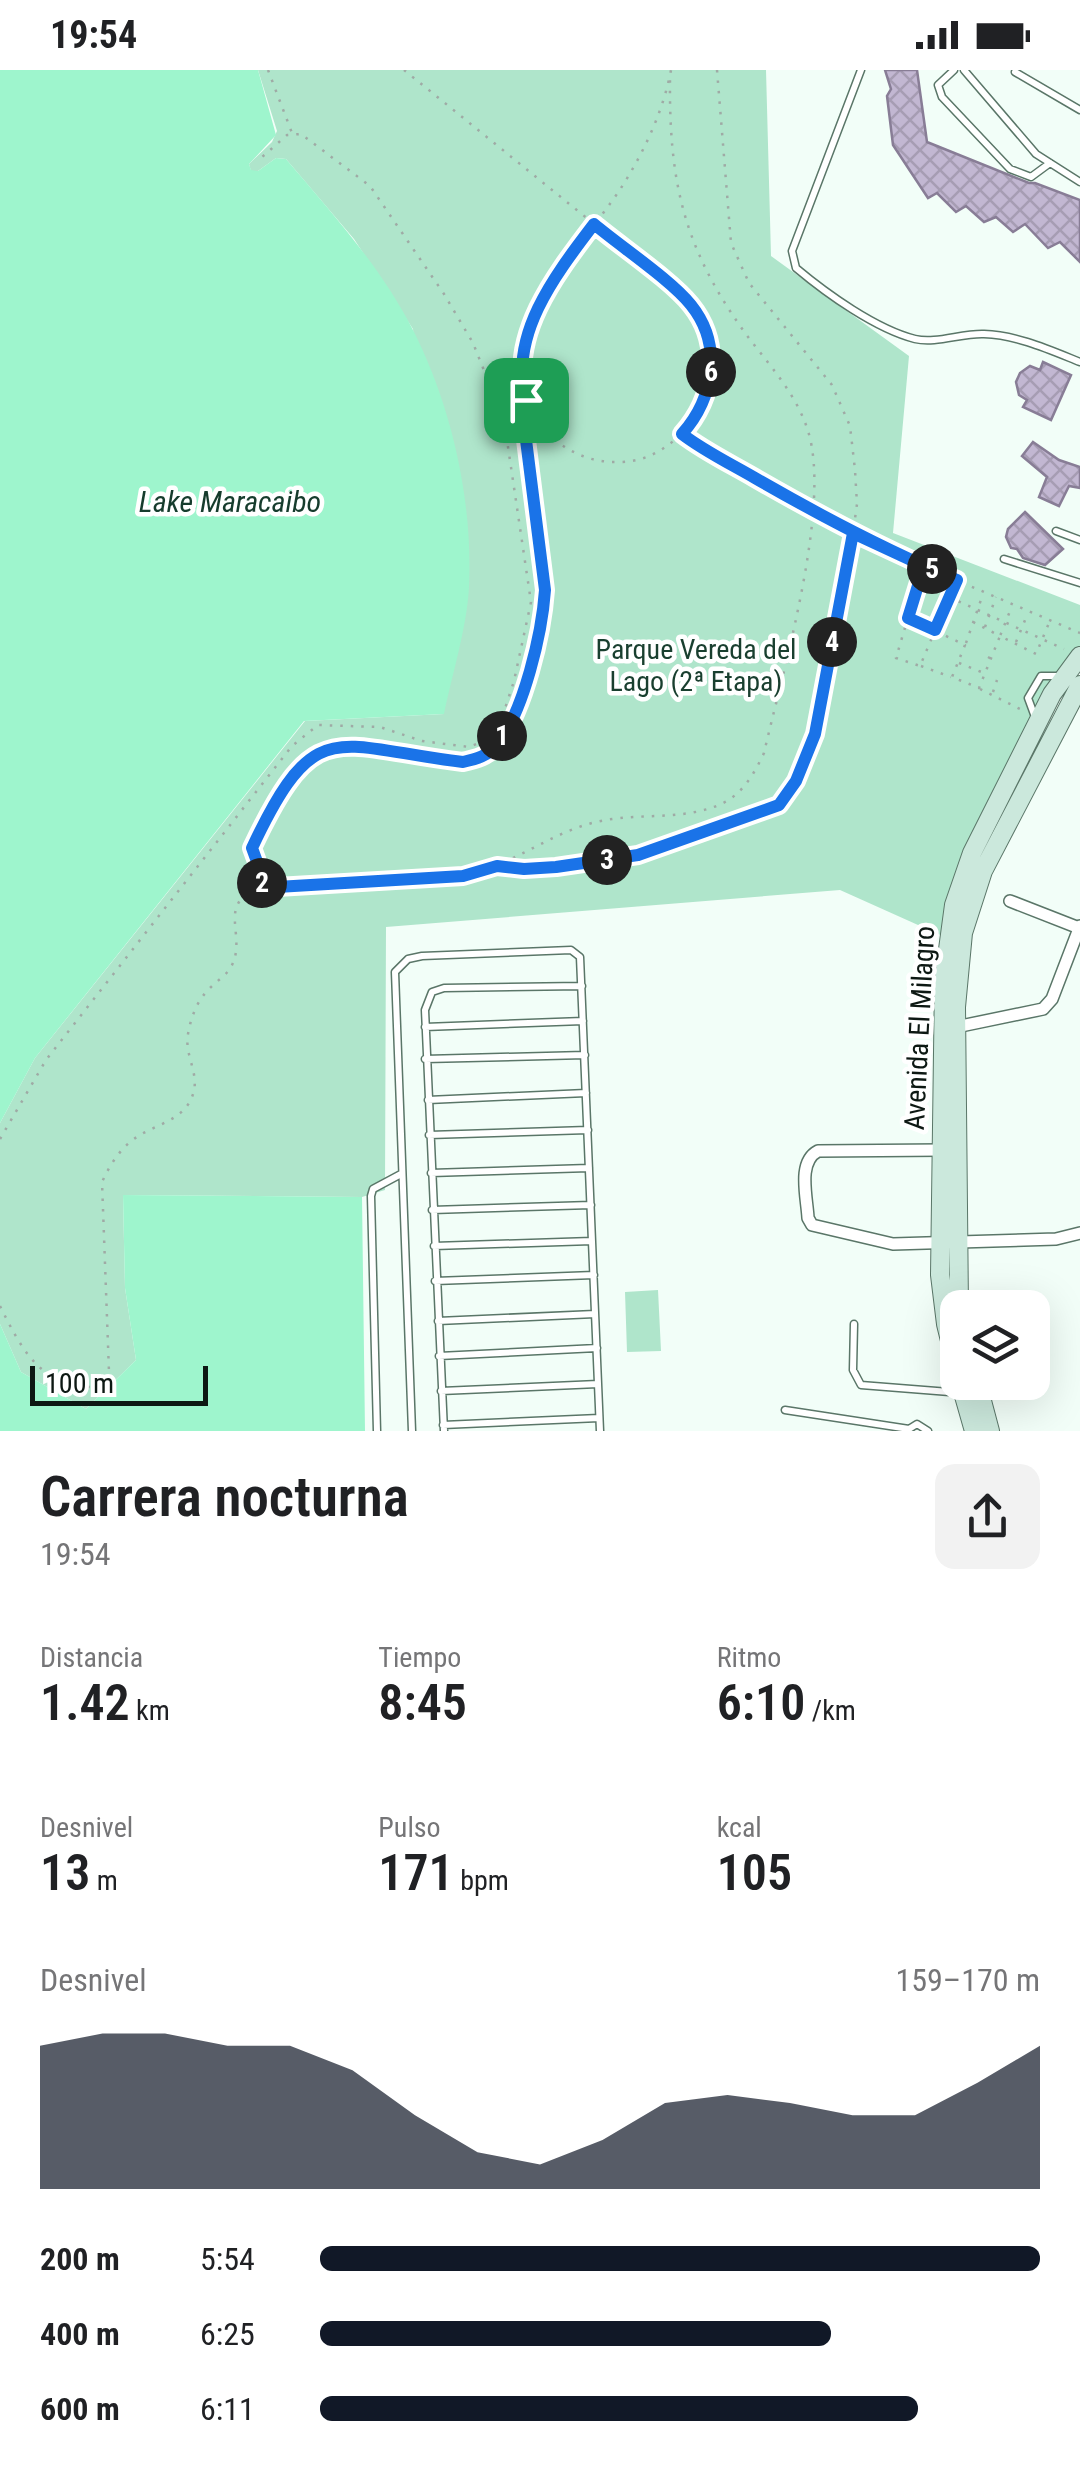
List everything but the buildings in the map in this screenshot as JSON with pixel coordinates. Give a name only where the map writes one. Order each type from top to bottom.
[{"type":"main road","name":"Avenida El Milagro","points":[[947,1290],[963,932],[982,871],[1072,681],[1080,656]]},
{"type":"main road","name":"Avenida El Milagro","points":[[956,1290],[942,1150],[944,980],[954,905],[972,853],[1036,720],[1072,681]]},
{"type":"main road","points":[[969,1400],[974,1431]]},
{"type":"main road","points":[[974,1400],[990,1431]]},
{"type":"street","points":[[956,1027],[1044,1009],[1052,999],[1080,927],[1010,902]]},
{"type":"street","points":[[942,1150],[818,1151],[810,1155],[805,1165],[808,1218],[812,1226],[893,1244],[1056,1238],[1080,1233]]},
{"type":"lane","points":[[861,70],[792,252],[796,268],[860,313],[903,335],[920,340],[980,334],[1004,336],[1080,362]]},
{"type":"lane","points":[[954,70],[938,86],[942,97],[1010,169],[1031,177],[1050,163]]},
{"type":"lane","points":[[964,70],[1036,154],[1080,182]]},
{"type":"lane","points":[[1015,72],[1080,110]]},
{"type":"lane","points":[[1056,531],[1080,540]]},
{"type":"lane","points":[[1004,559],[1080,582]]},
{"type":"lane","points":[[412,1431],[393,981],[401,964],[422,956],[571,950],[580,957],[582,986],[600,1431]]},
{"type":"lane","points":[[582,986],[444,988],[432,992],[425,1010],[425,1059],[443,1428],[599,1418]]},
{"type":"lane","points":[[425,1027],[583,1020]]},
{"type":"lane","points":[[425,1059],[585,1055]]},
{"type":"lane","points":[[428,1100],[586,1093]]},
{"type":"lane","points":[[430,1135],[588,1130]]},
{"type":"lane","points":[[431,1173],[589,1168]]},
{"type":"lane","points":[[376,1431],[371,1196],[373,1189],[401,1174]]},
{"type":"lane","points":[[432,1210],[591,1204]]},
{"type":"lane","points":[[433,1246],[592,1240]]},
{"type":"lane","points":[[435,1281],[594,1275]]},
{"type":"lane","points":[[438,1321],[595,1314]]},
{"type":"lane","points":[[854,1324],[852,1370],[861,1386],[940,1386]]},
{"type":"lane","points":[[440,1356],[597,1348]]},
{"type":"lane","points":[[442,1391],[598,1384]]},
{"type":"lane","points":[[784,1410],[908,1430],[917,1424],[928,1431]]},
{"type":"path","points":[[268,70],[292,133]]},
{"type":"path","points":[[404,70],[594,224],[691,304],[705,330],[712,356],[710,387],[697,417],[682,434],[659,452],[633,462],[598,462],[565,448],[539,426],[526,400],[520,360],[524,341],[560,272],[594,224],[634,167],[651,135],[672,70]]},
{"type":"path","points":[[497,866],[556,867],[638,855],[779,805],[796,781],[815,734],[857,504],[850,426],[832,386],[750,284],[731,242],[717,70]]},
{"type":"path","points":[[0,1306],[23,1351],[50,1376],[73,1388],[96,1387],[109,1372],[102,1182],[112,1162],[134,1139],[171,1120],[188,1106],[196,1081],[186,1054],[190,1024],[197,1004],[233,964],[238,902],[247,892],[260,888],[463,876],[497,866],[579,828],[606,820],[651,818],[723,803],[745,785],[764,754],[800,593],[812,511],[814,459],[802,414],[717,292],[698,255],[685,218],[669,142],[670,79]]},
{"type":"path","points":[[0,1139],[46,1060],[292,746],[318,725],[380,727],[422,741],[469,747],[484,741],[502,718],[514,681],[531,602],[504,420],[473,343],[370,186],[306,135],[292,133],[261,158]]},
{"type":"path","points":[[499,408],[526,400]]},
{"type":"path","points":[[260,888],[263,878],[252,848],[277,796],[296,769],[318,751],[346,745],[463,762],[481,758],[497,746],[523,694],[544,616],[545,590],[526,440],[530,430],[539,426]]},
{"type":"path","points":[[682,434],[853,533],[1080,633]]},
{"type":"path","points":[[924,566],[896,658],[992,694]]},
{"type":"path","points":[[920,666],[957,580]]},
{"type":"path","points":[[952,677],[984,592]]},
{"type":"path","points":[[950,597],[1080,656]]},
{"type":"path","points":[[985,628],[996,597]]},
{"type":"path","points":[[979,688],[1013,604]]},
{"type":"path","points":[[1015,644],[1029,611]]},
{"type":"path","points":[[908,618],[965,644]]},
{"type":"path","points":[[973,622],[1036,654],[1050,620]]},
{"type":"path","points":[[958,663],[985,674]]},
{"type":"path","points":[[997,680],[990,697],[1036,720]]},
{"type":"green space","name":"Parque Vereda del Lago (2ª Etapa)","points":[[258,70],[766,70],[771,256],[909,356],[893,533],[1080,605],[1080,649],[1002,795],[947,938],[840,890],[386,927],[385,1190],[362,1197],[123,1195],[125,1288],[136,1360],[86,1409],[21,1372],[0,1324],[0,1123],[35,1058],[305,721],[444,714],[413,329],[354,239],[286,159],[276,158],[258,171],[251,171],[249,164],[272,142],[277,131]]},
{"type":"green space","points":[[658,1290],[661,1351],[627,1352],[625,1292]]},
{"type":"water","name":"Lake Maracaibo","points":[[0,70],[258,70],[276,135],[249,164],[251,170],[258,171],[276,158],[286,159],[386,284],[427,360],[457,455],[467,521],[469,587],[444,714],[304,721],[35,1058],[0,1123]]},
{"type":"water","points":[[123,1195],[362,1197],[365,1431],[0,1431],[0,1324],[21,1372],[86,1409],[136,1360],[125,1288]]},
{"type":"route","points":[[526,400],[520,360],[524,341],[560,272],[594,224],[691,304],[705,330],[712,356],[710,387],[697,417],[682,434],[812,511],[853,533],[874,545],[957,580],[935,630],[908,618],[924,566],[853,533],[815,734],[796,781],[779,805],[638,855],[556,867],[497,866],[463,876],[260,888],[263,878],[252,857],[252,848],[277,796],[296,769],[318,751],[346,745],[463,762],[481,758],[497,746],[523,694],[544,616],[545,590],[526,440],[530,430],[539,426],[526,400]]}]
